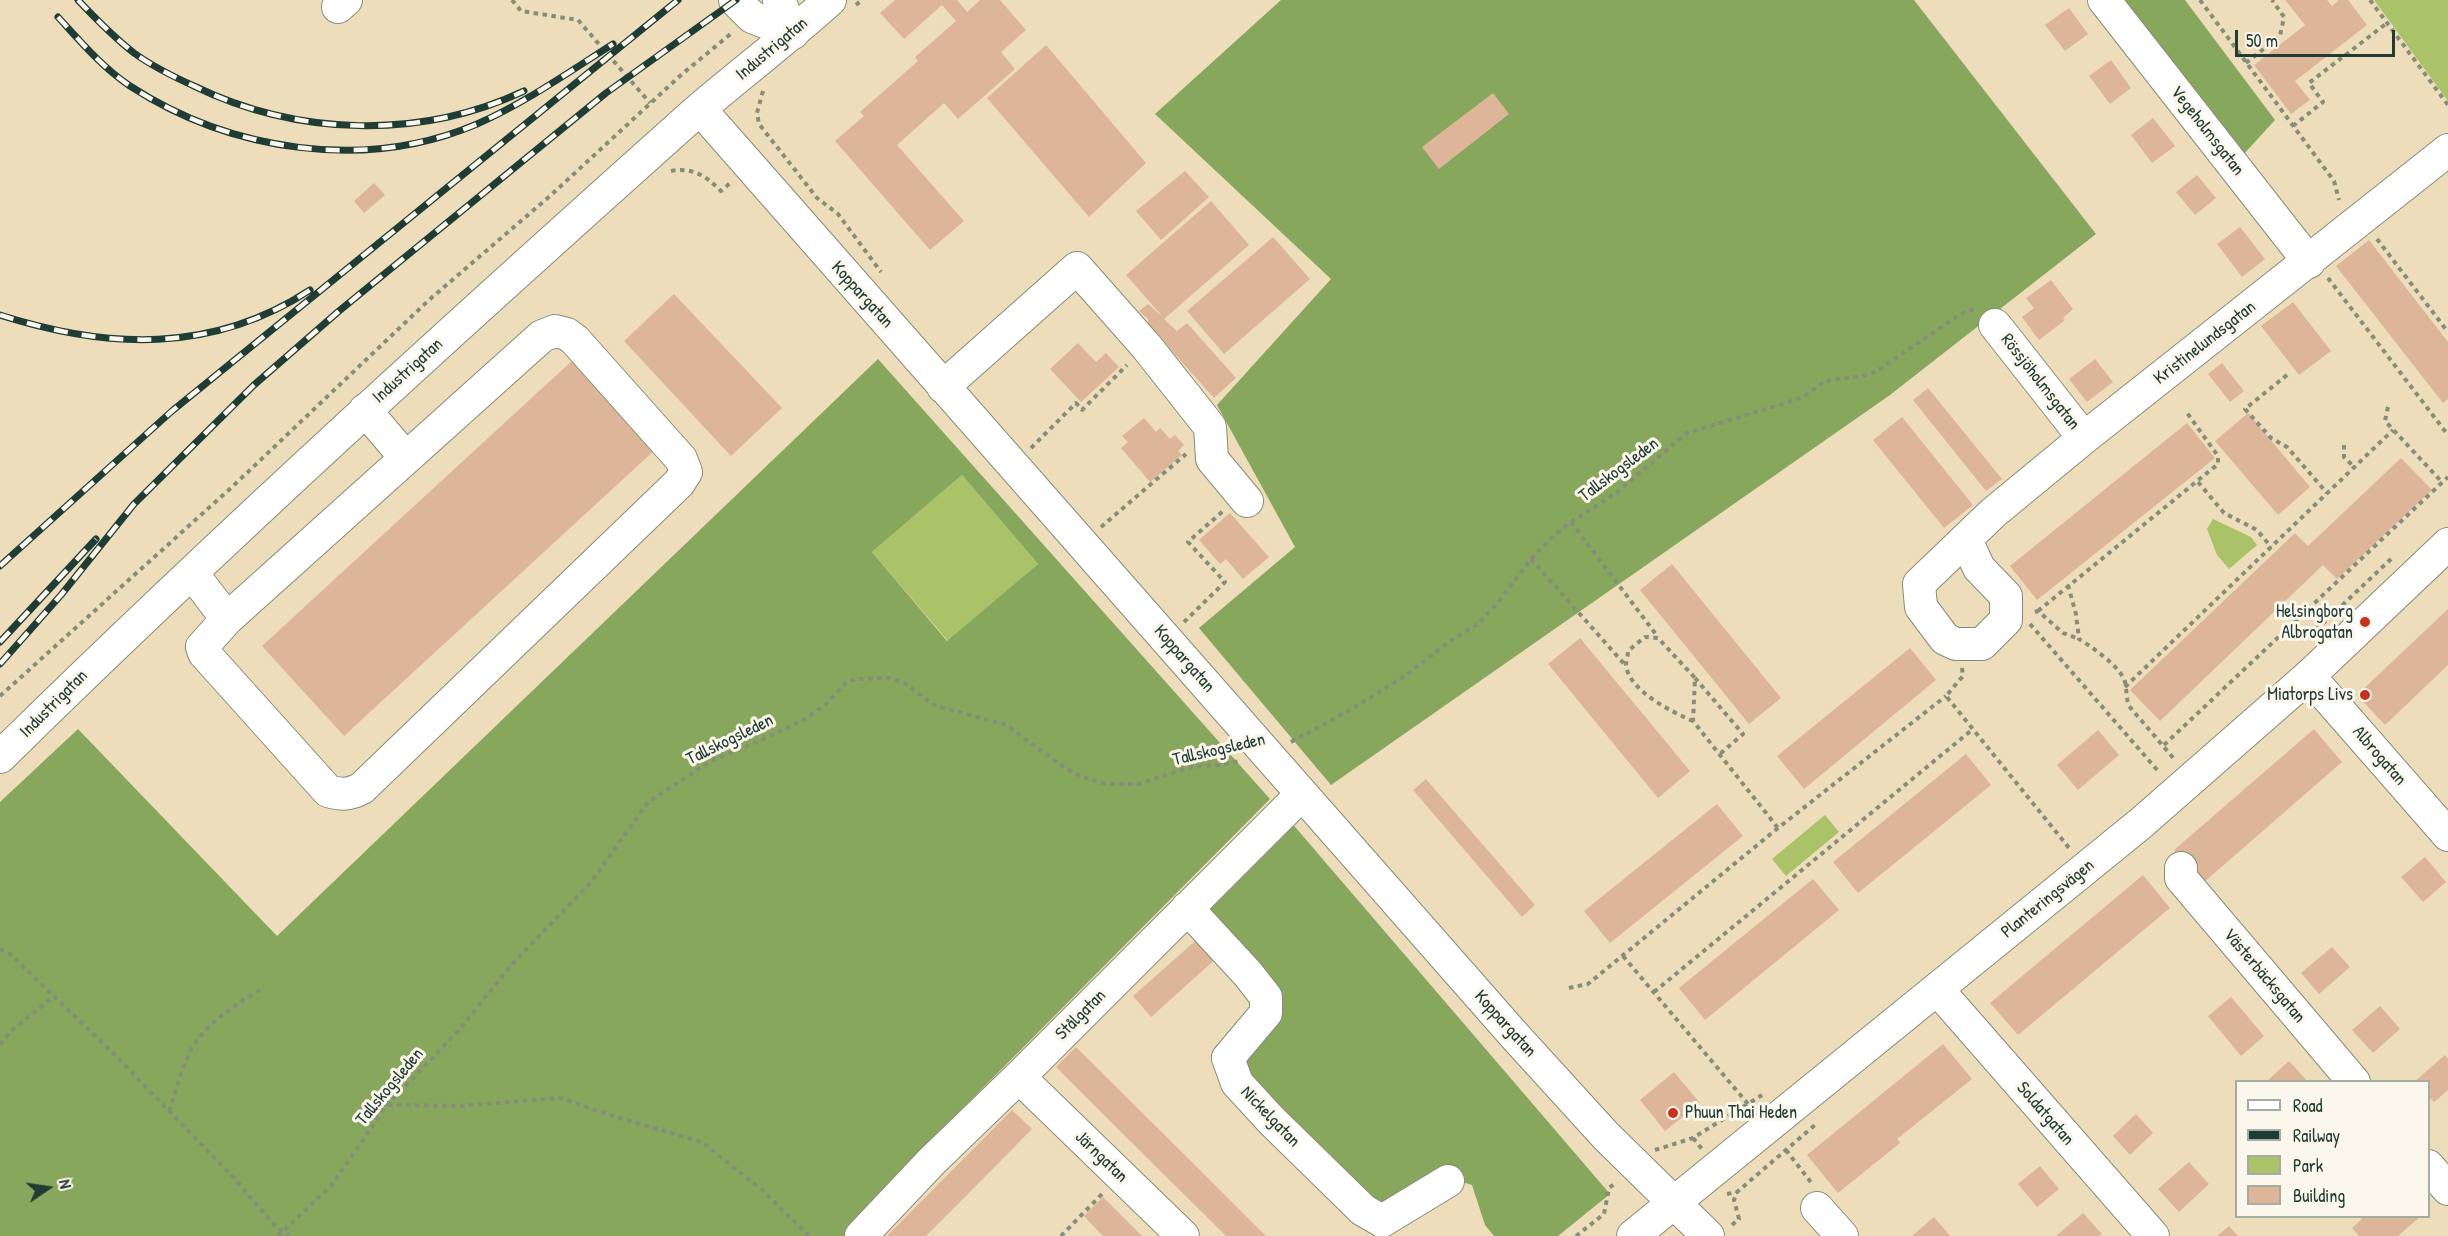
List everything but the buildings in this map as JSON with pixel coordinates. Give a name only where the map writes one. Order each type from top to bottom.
[{"type":"street","points":[[779,0],[793,33]]},
{"type":"street","name":"Vegeholmsgatan","points":[[2104,0],[2311,260]]},
{"type":"street","name":"Industrigatan","points":[[0,758],[365,410],[700,109],[793,33],[853,2]]},
{"type":"street","points":[[743,8],[793,33]]},
{"type":"street","name":"Koppargatan","points":[[700,109],[1514,1035],[1635,1166],[1674,1203],[1717,1233]]},
{"type":"street","name":"Kristinelundsgatan","points":[[1956,644],[1945,639],[1921,607],[1919,584],[1994,513],[2084,438],[2311,260],[2350,209],[2448,150]]},
{"type":"street","points":[[943,387],[1077,268],[1146,346],[1210,427],[1212,459],[1244,498]]},
{"type":"street","name":"Rössjöholmsgatan","points":[[1995,325],[2084,438]]},
{"type":"street","points":[[555,331],[567,334],[575,340],[681,459],[686,472],[679,483],[362,788],[353,793],[343,795],[328,791],[204,653],[202,647],[205,642],[227,619],[542,336],[555,331]]},
{"type":"street","points":[[365,410],[405,457]]},
{"type":"street","points":[[1956,644],[1982,644],[2006,620],[2014,605],[1979,568],[1966,540]]},
{"type":"street","name":"Planteringsvägen","points":[[1633,1236],[2140,824],[2309,676],[2448,544]]},
{"type":"street","points":[[192,573],[227,619]]},
{"type":"street","name":"Albrogatan","points":[[2309,676],[2448,835]]},
{"type":"street","name":"Stålgatan","points":[[861,1236],[931,1162],[1302,794]]},
{"type":"street","name":"Västerbäcksgatan","points":[[2181,868],[2181,878],[2352,1080]]},
{"type":"street","name":"Nickelgatan","points":[[1187,908],[1248,974],[1266,997],[1266,1012],[1228,1058],[1237,1083],[1271,1119],[1363,1210],[1382,1221],[1448,1181]]},
{"type":"street","name":"Soldatgatan","points":[[1938,990],[2153,1236]]},
{"type":"street","name":"Järngatan","points":[[1019,1077],[1183,1236]]},
{"type":"street","points":[[2430,1168],[2448,1189]]},
{"type":"street","points":[[1817,1208],[1842,1236]]},
{"type":"path","points":[[512,0],[521,11],[578,20],[650,104]]},
{"type":"path","points":[[2200,0],[2334,181],[2350,209],[2448,332]]},
{"type":"path","points":[[2246,63],[2280,36],[2284,17],[2272,0]]},
{"type":"path","points":[[2370,0],[2448,105]]},
{"type":"path","points":[[0,696],[232,487],[429,300],[550,196],[650,104],[681,75],[743,8]]},
{"type":"path","points":[[2293,126],[2323,102],[2309,83],[2387,23]]},
{"type":"path","points":[[765,86],[759,100],[759,124],[817,198],[838,214],[886,278]]},
{"type":"path","points":[[2311,260],[2448,435]]},
{"type":"path","name":"Tallskogsleden","points":[[278,1236],[331,1186],[387,1105],[458,1031],[514,962],[591,882],[648,802],[711,761],[805,718],[826,704],[846,682],[855,679],[890,678],[903,682],[934,705],[1006,725],[1065,768],[1083,777],[1106,784],[1138,784],[1191,767],[1218,765],[1269,755],[1350,711],[1405,676],[1450,641],[1478,624],[1496,606],[1531,559],[1571,522],[1617,493],[1693,430],[1803,397],[1825,381],[1863,376],[1877,371],[1959,315],[1970,310],[1979,310],[1995,325]]},
{"type":"path","points":[[1028,450],[1076,403],[1082,410],[1146,346]]},
{"type":"path","points":[[2287,375],[2245,409],[2271,438],[2287,447],[2327,494]]},
{"type":"path","points":[[2388,407],[2385,422],[2441,481]]},
{"type":"path","points":[[2038,611],[2218,464],[2218,456],[2185,410]]},
{"type":"path","points":[[1098,530],[1186,455],[1186,448],[1210,427]]},
{"type":"path","points":[[2125,687],[2393,430]]},
{"type":"path","points":[[2344,445],[2344,456],[2355,468]]},
{"type":"path","points":[[2164,745],[2448,477]]},
{"type":"path","points":[[2198,482],[2224,513],[2257,530],[2271,547]]},
{"type":"path","points":[[1181,624],[1225,582],[1188,542],[1244,498]]},
{"type":"path","points":[[1571,522],[1658,638],[1743,734],[1720,754]]},
{"type":"path","points":[[2310,637],[2394,556]]},
{"type":"path","points":[[1531,559],[1626,666],[1636,685],[1663,709],[1693,721],[1778,828]]},
{"type":"path","points":[[2068,585],[2076,614],[2079,639]]},
{"type":"path","points":[[2014,605],[2038,611],[2062,633],[2099,650],[2124,680],[2129,706],[2177,762]]},
{"type":"path","points":[[2014,605],[2162,775]]},
{"type":"path","points":[[1626,666],[1628,651],[1645,637],[1658,638]]},
{"type":"path","points":[[1569,988],[1588,984],[1778,828],[1946,696],[1963,676],[1956,644]]},
{"type":"path","points":[[1693,721],[1695,678]]},
{"type":"path","points":[[1946,696],[2072,852]]},
{"type":"path","points":[[1654,992],[1973,729]]},
{"type":"path","points":[[2169,769],[2184,756]]},
{"type":"path","points":[[0,949],[10,954],[54,996],[234,1178],[275,1226],[289,1236]]},
{"type":"path","points":[[1623,956],[1748,1104]]},
{"type":"path","points":[[169,1111],[190,1051],[200,1036],[228,1011],[264,987]]},
{"type":"path","points":[[0,1044],[11,1031],[54,996]]},
{"type":"path","points":[[1576,1236],[1604,1214],[1609,1188],[1657,1148],[1693,1138],[1766,1092]]},
{"type":"path","points":[[387,1105],[459,1106],[560,1098],[702,1142],[762,1190],[809,1236]]},
{"type":"path","points":[[1786,1150],[1819,1192],[1817,1208]]},
{"type":"path","points":[[1061,1236],[1121,1176]]},
{"type":"path","points":[[1717,1233],[1739,1219],[1734,1200],[1737,1192]]},
{"type":"green space","points":[[1281,0],[1914,0],[2096,234],[1890,395],[1331,785],[1199,628],[1295,547],[1217,405],[1331,279],[1155,114]]},
{"type":"green space","points":[[2123,0],[2185,0],[2275,120],[2243,155]]},
{"type":"green space","points":[[2374,0],[2448,0],[2448,101]]},
{"type":"green space","points":[[878,359],[1270,799],[951,1120],[851,1236],[0,1236],[0,802],[78,729],[277,936]],"holes":[[[962,475],[1038,564],[947,641],[872,552]]]},
{"type":"green space","points":[[962,475],[1038,564],[948,641],[872,552]]},
{"type":"green space","points":[[2213,519],[2251,537],[2257,545],[2229,569],[2217,555],[2207,529]]},
{"type":"green space","points":[[1825,815],[1839,832],[1786,876],[1772,859]]},
{"type":"green space","points":[[1290,821],[1610,1194],[1558,1236],[1494,1236],[1485,1225],[1472,1185],[1432,1173],[1384,1214],[1239,1064],[1280,1000],[1200,912]]},
{"type":"railway","points":[[78,0],[127,47],[156,67],[233,103],[274,115],[359,126],[401,124],[443,118],[484,107],[524,91]]},
{"type":"railway","points":[[0,566],[172,411],[678,0]]},
{"type":"railway","points":[[0,664],[61,595],[134,504],[254,385],[339,311],[606,93],[736,0]]},
{"type":"railway","points":[[58,17],[110,71],[130,86],[169,108],[211,126],[254,139],[299,147],[344,150],[390,147],[434,139],[477,124],[530,97],[613,44]]},
{"type":"railway","points":[[0,315],[80,334],[119,339],[158,339],[197,335],[235,326],[273,311],[310,290]]},
{"type":"railway","points":[[0,642],[96,539]]},
{"type":"place","name":"Helsingborg Albrogatan","points":[[2365,622]]},
{"type":"place","name":"Miatorps Livs","points":[[2365,695]]},
{"type":"place","name":"Phuun Thai Heden","points":[[1673,1113]]}]
